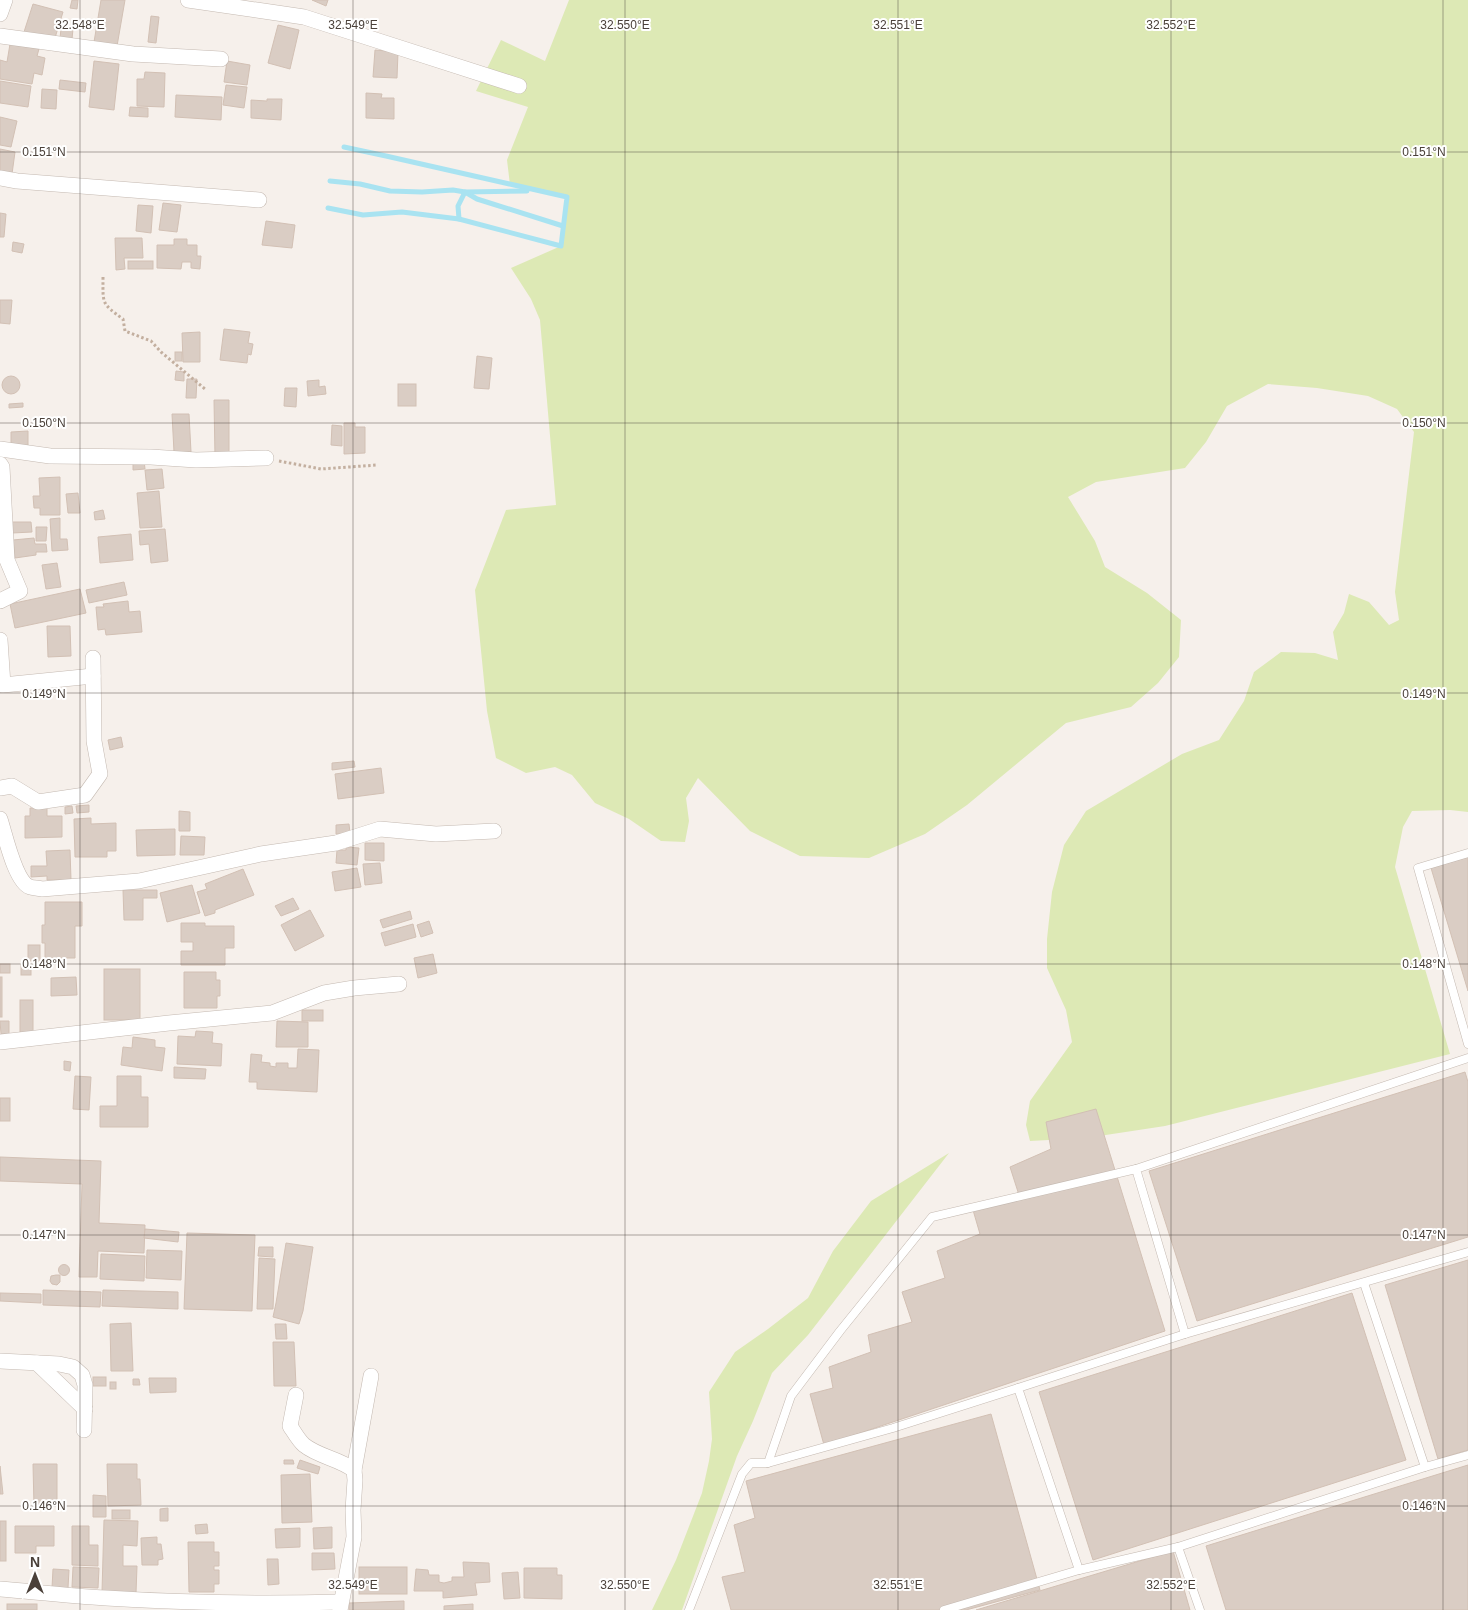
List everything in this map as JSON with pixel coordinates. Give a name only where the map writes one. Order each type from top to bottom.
[{"type":"street","points":[[0,14],[5,0]]},
{"type":"street","points":[[188,0],[304,17],[519,86]]},
{"type":"street","points":[[0,36],[133,54],[221,59]]},
{"type":"street","points":[[0,178],[17,181],[259,200]]},
{"type":"street","points":[[0,449],[50,456],[151,457],[196,460],[266,458]]},
{"type":"street","points":[[0,464],[2,468],[7,560],[20,591],[0,601]]},
{"type":"street","points":[[0,640],[3,685],[93,676]]},
{"type":"street","points":[[0,788],[12,786],[38,802],[85,795],[100,774],[94,741],[93,658]]},
{"type":"street","points":[[0,819],[16,869],[23,882],[29,887],[42,888],[139,881],[261,854],[336,843],[380,829],[436,834],[494,831]]},
{"type":"street","points":[[0,1042],[272,1013],[324,993],[399,984]]},
{"type":"street","points":[[0,1361],[59,1364],[73,1367],[82,1375],[85,1385],[84,1430]]},
{"type":"street","points":[[37,1363],[85,1409]]},
{"type":"street","points":[[0,1589],[172,1602],[340,1606],[354,1537],[354,1470],[371,1376]]},
{"type":"street","points":[[296,1395],[290,1426],[304,1445],[322,1455],[345,1463],[354,1470]]},
{"type":"lane","points":[[1468,853],[1418,868],[1468,1044]]},
{"type":"lane","points":[[768,1463],[791,1396],[840,1331],[932,1217],[1136,1169],[1468,1058]]},
{"type":"lane","points":[[1136,1169],[1185,1334]]},
{"type":"lane","points":[[689,1610],[742,1474],[751,1463],[768,1463],[893,1428],[1185,1334],[1468,1252]]},
{"type":"lane","points":[[1364,1282],[1425,1468]]},
{"type":"lane","points":[[1018,1388],[1079,1570]]},
{"type":"lane","points":[[944,1610],[1079,1570],[1178,1546],[1468,1455]]},
{"type":"lane","points":[[1178,1546],[1200,1610]]},
{"type":"path","points":[[103,277],[103,297],[106,306],[123,318],[125,331],[150,341],[205,389]]},
{"type":"path","points":[[266,458],[321,469],[377,465]]},
{"type":"green space","points":[[569,0],[1468,0],[1468,812],[1450,810],[1412,811],[1403,827],[1395,867],[1450,1054],[1165,1126],[1086,1138],[1030,1141],[1026,1125],[1030,1101],[1072,1042],[1066,1010],[1047,968],[1047,939],[1052,892],[1064,845],[1086,811],[1182,754],[1219,740],[1244,701],[1254,672],[1281,652],[1315,653],[1338,660],[1333,632],[1344,613],[1349,594],[1369,602],[1389,625],[1399,620],[1395,592],[1414,432],[1397,409],[1368,396],[1317,388],[1268,384],[1227,406],[1206,442],[1185,468],[1096,482],[1068,497],[1095,541],[1105,567],[1147,593],[1181,620],[1179,657],[1158,683],[1131,707],[1066,723],[967,805],[925,834],[869,858],[800,856],[750,831],[698,778],[686,798],[689,821],[685,842],[661,841],[629,819],[595,803],[572,775],[555,767],[526,773],[496,758],[487,711],[475,590],[506,510],[556,505],[540,320],[531,299],[511,268],[561,246],[567,198],[510,185],[507,160],[528,107],[476,91],[501,40],[545,61]]},
{"type":"green space","points":[[949,1153],[808,1335],[772,1373],[737,1456],[682,1610],[652,1610],[676,1560],[702,1493],[712,1439],[709,1392],[735,1352],[808,1298],[833,1251],[871,1201]]},
{"type":"building","points":[[72,0],[78,0],[77,9],[70,8]]},
{"type":"building","points":[[101,0],[125,0],[117,46],[94,42]]},
{"type":"building","points":[[312,0],[328,0],[326,6]]},
{"type":"building","points":[[33,4],[63,12],[54,41],[24,32]]},
{"type":"building","points":[[151,16],[159,17],[156,43],[148,42]]},
{"type":"building","points":[[278,25],[299,30],[290,69],[268,63]]},
{"type":"building","points":[[61,29],[73,29],[72,39],[60,38]]},
{"type":"building","points":[[10,44],[39,49],[37,56],[45,58],[42,75],[34,73],[32,84],[0,79],[0,60],[7,62]]},
{"type":"building","points":[[375,50],[398,52],[397,78],[373,77]]},
{"type":"building","points":[[94,61],[119,64],[114,110],[89,107]]},
{"type":"building","points":[[227,61],[250,65],[247,85],[224,82]]},
{"type":"building","points":[[145,72],[165,73],[164,107],[137,106],[137,79],[144,79]]},
{"type":"building","points":[[60,80],[86,83],[85,92],[59,89]]},
{"type":"building","points":[[0,81],[31,86],[28,107],[0,103]]},
{"type":"building","points":[[226,85],[247,87],[244,108],[223,105]]},
{"type":"building","points":[[42,89],[57,90],[56,109],[41,108]]},
{"type":"building","points":[[366,93],[382,94],[381,98],[394,98],[394,119],[366,118]]},
{"type":"building","points":[[176,95],[222,97],[221,120],[175,117]]},
{"type":"building","points":[[267,99],[282,99],[281,120],[251,118],[251,100],[267,101]]},
{"type":"building","points":[[130,107],[148,108],[148,117],[129,116]]},
{"type":"building","points":[[0,117],[17,121],[11,147],[0,145]]},
{"type":"building","points":[[0,149],[15,152],[12,174],[0,172]]},
{"type":"building","points":[[163,203],[181,205],[177,232],[159,230]]},
{"type":"building","points":[[138,205],[153,206],[151,233],[136,231]]},
{"type":"building","points":[[0,213],[6,214],[4,237],[0,237]]},
{"type":"building","points":[[266,221],[295,225],[292,248],[262,245]]},
{"type":"building","points":[[115,238],[142,238],[143,258],[124,258],[125,269],[116,270]]},
{"type":"building","points":[[174,239],[187,239],[187,245],[197,245],[197,256],[201,256],[200,269],[191,268],[191,262],[182,262],[181,269],[157,268],[157,245],[174,245]]},
{"type":"building","points":[[13,242],[24,244],[22,253],[12,251]]},
{"type":"building","points":[[128,261],[153,261],[153,269],[128,269]]},
{"type":"building","points":[[0,300],[12,300],[10,324],[0,323]]},
{"type":"building","points":[[224,329],[250,332],[248,343],[253,344],[251,355],[248,354],[247,363],[220,360]]},
{"type":"building","points":[[200,332],[200,362],[183,362],[182,333]]},
{"type":"building","points":[[175,352],[182,352],[182,361],[175,361]]},
{"type":"building","points":[[477,356],[492,358],[489,389],[474,388]]},
{"type":"building","points":[[176,371],[184,372],[184,381],[175,380]]},
{"type":"building","points":[[11,376],[19,381],[20,385],[15,393],[11,394],[3,389],[2,385],[7,377]]},
{"type":"building","points":[[187,379],[197,379],[196,398],[186,398]]},
{"type":"building","points":[[319,380],[319,387],[325,386],[326,394],[308,396],[307,381]]},
{"type":"building","points":[[398,384],[416,384],[416,406],[398,406]]},
{"type":"building","points":[[285,388],[297,388],[296,407],[284,406]]},
{"type":"building","points":[[214,400],[229,400],[229,457],[215,457]]},
{"type":"building","points":[[23,403],[23,407],[9,408],[9,404]]},
{"type":"building","points":[[172,414],[189,414],[191,452],[174,452]]},
{"type":"building","points":[[344,423],[355,423],[355,427],[365,427],[365,453],[344,454]]},
{"type":"building","points":[[332,425],[342,426],[342,446],[331,445]]},
{"type":"building","points":[[28,431],[28,447],[11,447],[11,432]]},
{"type":"building","points":[[133,460],[144,460],[145,469],[133,470]]},
{"type":"building","points":[[162,469],[164,488],[147,490],[145,470]]},
{"type":"building","points":[[60,477],[60,515],[40,515],[40,508],[34,508],[33,496],[40,496],[39,478]]},
{"type":"building","points":[[159,491],[162,527],[140,528],[137,493]]},
{"type":"building","points":[[78,493],[80,513],[68,513],[66,494]]},
{"type":"building","points":[[103,510],[105,519],[95,520],[94,512]]},
{"type":"building","points":[[60,518],[60,539],[67,539],[68,550],[52,551],[50,519]]},
{"type":"building","points":[[12,522],[31,522],[32,532],[12,533]]},
{"type":"building","points":[[36,527],[47,527],[46,541],[36,541]]},
{"type":"building","points":[[165,529],[168,561],[151,563],[149,544],[140,545],[139,531]]},
{"type":"building","points":[[131,534],[133,560],[100,563],[98,537]]},
{"type":"building","points":[[34,538],[35,544],[46,544],[47,552],[36,552],[36,555],[15,558],[13,540]]},
{"type":"building","points":[[57,563],[61,587],[46,589],[42,565]]},
{"type":"building","points":[[124,582],[127,595],[89,603],[86,590]]},
{"type":"building","points":[[80,589],[86,613],[15,628],[10,604]]},
{"type":"building","points":[[128,601],[129,612],[140,611],[142,632],[106,635],[105,629],[98,630],[96,607],[104,607],[103,604]]},
{"type":"building","points":[[47,626],[70,626],[71,656],[48,657]]},
{"type":"building","points":[[121,737],[123,747],[110,750],[108,740]]},
{"type":"building","points":[[354,761],[355,767],[332,770],[332,763]]},
{"type":"building","points":[[381,768],[384,793],[338,799],[335,774]]},
{"type":"building","points":[[89,805],[89,812],[77,813],[76,806]]},
{"type":"building","points":[[72,806],[73,813],[65,814],[65,807]]},
{"type":"building","points":[[30,808],[47,808],[47,816],[62,816],[62,837],[25,838],[25,816],[30,816]]},
{"type":"building","points":[[179,811],[190,812],[190,831],[179,831]]},
{"type":"building","points":[[91,818],[91,824],[116,823],[116,851],[107,851],[107,857],[75,857],[74,819]]},
{"type":"building","points":[[349,824],[350,833],[336,834],[336,825]]},
{"type":"building","points":[[175,829],[175,855],[137,856],[136,830]]},
{"type":"building","points":[[181,836],[205,837],[204,855],[180,855]]},
{"type":"building","points":[[365,843],[384,843],[384,861],[365,860]]},
{"type":"building","points":[[346,847],[359,848],[357,865],[336,863],[337,850],[346,850]]},
{"type":"building","points":[[70,850],[71,880],[47,880],[47,876],[31,877],[31,866],[47,866],[46,851]]},
{"type":"building","points":[[1468,857],[1468,991],[1431,868]]},
{"type":"building","points":[[380,863],[382,883],[365,885],[363,864]]},
{"type":"building","points":[[357,868],[361,887],[335,891],[332,872]]},
{"type":"building","points":[[243,869],[254,895],[215,910],[215,913],[205,916],[197,892],[207,889],[205,884]]},
{"type":"building","points":[[192,885],[200,913],[167,922],[160,893]]},
{"type":"building","points":[[123,890],[157,890],[157,898],[143,898],[143,920],[124,920]]},
{"type":"building","points":[[293,898],[299,909],[281,916],[275,906]]},
{"type":"building","points":[[45,902],[82,902],[82,926],[75,926],[75,958],[45,958],[45,943],[42,943],[42,925],[45,925]]},
{"type":"building","points":[[310,910],[324,936],[295,951],[281,925]]},
{"type":"building","points":[[410,911],[412,919],[383,928],[380,920]]},
{"type":"building","points":[[429,921],[433,933],[421,937],[417,925]]},
{"type":"building","points":[[181,923],[205,923],[205,926],[234,926],[234,948],[225,948],[225,965],[181,965],[181,951],[193,951],[193,942],[181,942]]},
{"type":"building","points":[[413,924],[416,937],[385,946],[381,933]]},
{"type":"building","points":[[28,945],[40,945],[40,961],[28,961]]},
{"type":"building","points":[[433,954],[437,973],[418,978],[414,958]]},
{"type":"building","points":[[0,964],[10,964],[10,973],[0,973]]},
{"type":"building","points":[[21,965],[31,965],[31,975],[21,975]]},
{"type":"building","points":[[104,969],[140,969],[140,1020],[104,1020]]},
{"type":"building","points":[[184,972],[216,972],[216,980],[220,980],[220,996],[217,996],[217,1008],[184,1008]]},
{"type":"building","points":[[0,977],[2,977],[2,1017],[0,1017]]},
{"type":"building","points":[[76,977],[77,995],[51,996],[51,978]]},
{"type":"building","points":[[20,1000],[33,1000],[33,1033],[20,1033]]},
{"type":"building","points":[[302,1010],[323,1010],[323,1021],[302,1021]]},
{"type":"building","points":[[0,1021],[9,1021],[9,1034],[1,1034]]},
{"type":"building","points":[[277,1021],[308,1022],[308,1047],[276,1047]]},
{"type":"building","points":[[196,1031],[213,1032],[212,1043],[222,1044],[221,1066],[177,1064],[178,1036],[195,1037]]},
{"type":"building","points":[[133,1037],[155,1040],[155,1047],[165,1048],[162,1071],[121,1065],[123,1047],[132,1048]]},
{"type":"building","points":[[298,1049],[319,1050],[317,1092],[257,1089],[257,1082],[249,1082],[251,1054],[262,1055],[261,1062],[270,1063],[270,1066],[276,1067],[276,1063],[288,1063],[288,1068],[297,1068]]},
{"type":"building","points":[[64,1061],[71,1062],[70,1071],[64,1070]]},
{"type":"building","points":[[174,1067],[206,1069],[205,1079],[174,1078]]},
{"type":"building","points":[[1465,1072],[1468,1082],[1468,1237],[1197,1321],[1149,1171]]},
{"type":"building","points":[[75,1076],[91,1077],[89,1110],[73,1109]]},
{"type":"building","points":[[117,1076],[141,1076],[141,1097],[148,1097],[148,1127],[100,1127],[100,1106],[117,1106]]},
{"type":"building","points":[[0,1098],[10,1098],[10,1121],[0,1121]]},
{"type":"building","points":[[1096,1109],[1165,1331],[824,1445],[810,1394],[833,1388],[829,1367],[871,1352],[868,1335],[912,1322],[902,1292],[945,1278],[937,1251],[980,1234],[973,1210],[1019,1195],[1010,1167],[1051,1149],[1046,1122]]},
{"type":"building","points":[[0,1157],[101,1161],[99,1223],[145,1225],[144,1253],[98,1251],[97,1277],[79,1277],[82,1184],[0,1181]]},
{"type":"building","points":[[145,1229],[179,1232],[178,1242],[144,1238]]},
{"type":"building","points":[[187,1233],[255,1235],[252,1311],[184,1309]]},
{"type":"building","points":[[286,1243],[313,1247],[303,1311],[299,1324],[273,1317]]},
{"type":"building","points":[[259,1247],[273,1247],[273,1257],[258,1256]]},
{"type":"building","points":[[147,1250],[182,1251],[181,1280],[146,1278]]},
{"type":"building","points":[[101,1254],[145,1256],[144,1281],[100,1279]]},
{"type":"building","points":[[259,1258],[275,1259],[273,1309],[257,1309]]},
{"type":"building","points":[[1468,1260],[1468,1450],[1438,1459],[1385,1285]]},
{"type":"building","points":[[62,1265],[66,1265],[69,1270],[68,1274],[62,1275],[59,1272],[59,1268]]},
{"type":"building","points":[[60,1275],[60,1282],[57,1285],[52,1284],[50,1281],[51,1276]]},
{"type":"building","points":[[43,1290],[101,1292],[100,1307],[43,1305]]},
{"type":"building","points":[[103,1290],[178,1292],[178,1309],[102,1306]]},
{"type":"building","points":[[0,1293],[41,1294],[41,1303],[0,1301]]},
{"type":"building","points":[[1352,1293],[1406,1460],[1093,1560],[1039,1392]]},
{"type":"building","points":[[131,1323],[133,1371],[111,1371],[110,1324]]},
{"type":"building","points":[[275,1324],[286,1324],[287,1339],[276,1339]]},
{"type":"building","points":[[273,1342],[294,1342],[296,1386],[274,1386]]},
{"type":"building","points":[[93,1377],[106,1377],[106,1386],[93,1386]]},
{"type":"building","points":[[149,1378],[176,1378],[176,1392],[150,1393]]},
{"type":"building","points":[[133,1379],[139,1379],[140,1385],[133,1385]]},
{"type":"building","points":[[110,1382],[116,1382],[116,1389],[110,1389]]},
{"type":"building","points":[[991,1414],[1040,1590],[966,1610],[731,1610],[722,1577],[745,1572],[734,1525],[755,1518],[746,1481]]},
{"type":"building","points":[[284,1460],[293,1460],[294,1464],[284,1464]]},
{"type":"building","points":[[300,1460],[320,1467],[318,1474],[297,1468]]},
{"type":"building","points":[[33,1464],[57,1464],[57,1506],[34,1507]]},
{"type":"building","points":[[107,1464],[137,1464],[137,1479],[140,1479],[141,1505],[108,1506]]},
{"type":"building","points":[[1468,1465],[1468,1610],[1226,1610],[1206,1546]]},
{"type":"building","points":[[0,1466],[3,1494],[0,1494]]},
{"type":"building","points":[[310,1474],[312,1522],[282,1523],[281,1475]]},
{"type":"building","points":[[93,1495],[106,1496],[106,1517],[93,1517]]},
{"type":"building","points":[[168,1508],[168,1521],[160,1521],[160,1509]]},
{"type":"building","points":[[112,1510],[130,1510],[130,1519],[112,1519]]},
{"type":"building","points":[[104,1520],[138,1521],[137,1546],[123,1545],[123,1566],[137,1566],[136,1593],[102,1592]]},
{"type":"building","points":[[0,1521],[6,1521],[6,1561],[0,1561]]},
{"type":"building","points":[[207,1524],[208,1533],[196,1534],[195,1525]]},
{"type":"building","points":[[15,1526],[54,1526],[54,1546],[36,1546],[36,1553],[15,1553]]},
{"type":"building","points":[[72,1526],[89,1526],[89,1545],[98,1545],[98,1566],[72,1565]]},
{"type":"building","points":[[332,1527],[332,1548],[314,1549],[313,1528]]},
{"type":"building","points":[[300,1528],[300,1547],[276,1548],[275,1529]]},
{"type":"building","points":[[157,1537],[157,1544],[161,1544],[163,1559],[158,1560],[158,1565],[142,1565],[141,1538]]},
{"type":"building","points":[[188,1542],[214,1542],[214,1552],[219,1552],[219,1566],[214,1566],[214,1570],[219,1570],[219,1584],[214,1584],[214,1592],[189,1592]]},
{"type":"building","points":[[1173,1551],[1190,1610],[976,1610]]},
{"type":"building","points":[[312,1553],[334,1553],[335,1569],[312,1570]]},
{"type":"building","points":[[267,1559],[278,1559],[279,1584],[268,1585]]},
{"type":"building","points":[[463,1562],[489,1563],[490,1582],[475,1583],[477,1595],[443,1598],[443,1591],[414,1591],[416,1569],[428,1570],[429,1575],[439,1575],[439,1582],[444,1583],[452,1581],[452,1577],[464,1577]]},
{"type":"building","points":[[73,1567],[99,1568],[98,1588],[72,1587]]},
{"type":"building","points":[[359,1567],[407,1567],[407,1594],[359,1594]]},
{"type":"building","points":[[524,1568],[557,1568],[557,1575],[562,1575],[562,1599],[524,1598]]},
{"type":"building","points":[[53,1569],[69,1570],[68,1588],[52,1588]]},
{"type":"building","points":[[518,1572],[520,1598],[504,1599],[502,1573]]},
{"type":"building","points":[[404,1601],[404,1610],[349,1610],[349,1603]]},
{"type":"building","points":[[7,1604],[37,1604],[37,1610],[7,1610]]},
{"type":"building","points":[[473,1604],[473,1610],[444,1610],[444,1606]]},
{"type":"waterway","points":[[328,208],[363,215],[402,212],[459,219],[561,246],[567,197],[344,147]]},
{"type":"waterway","points":[[330,181],[360,184],[390,191],[422,192],[453,190],[465,192],[477,199],[563,226]]},
{"type":"waterway","points":[[459,219],[458,206],[465,192],[527,191]]}]
